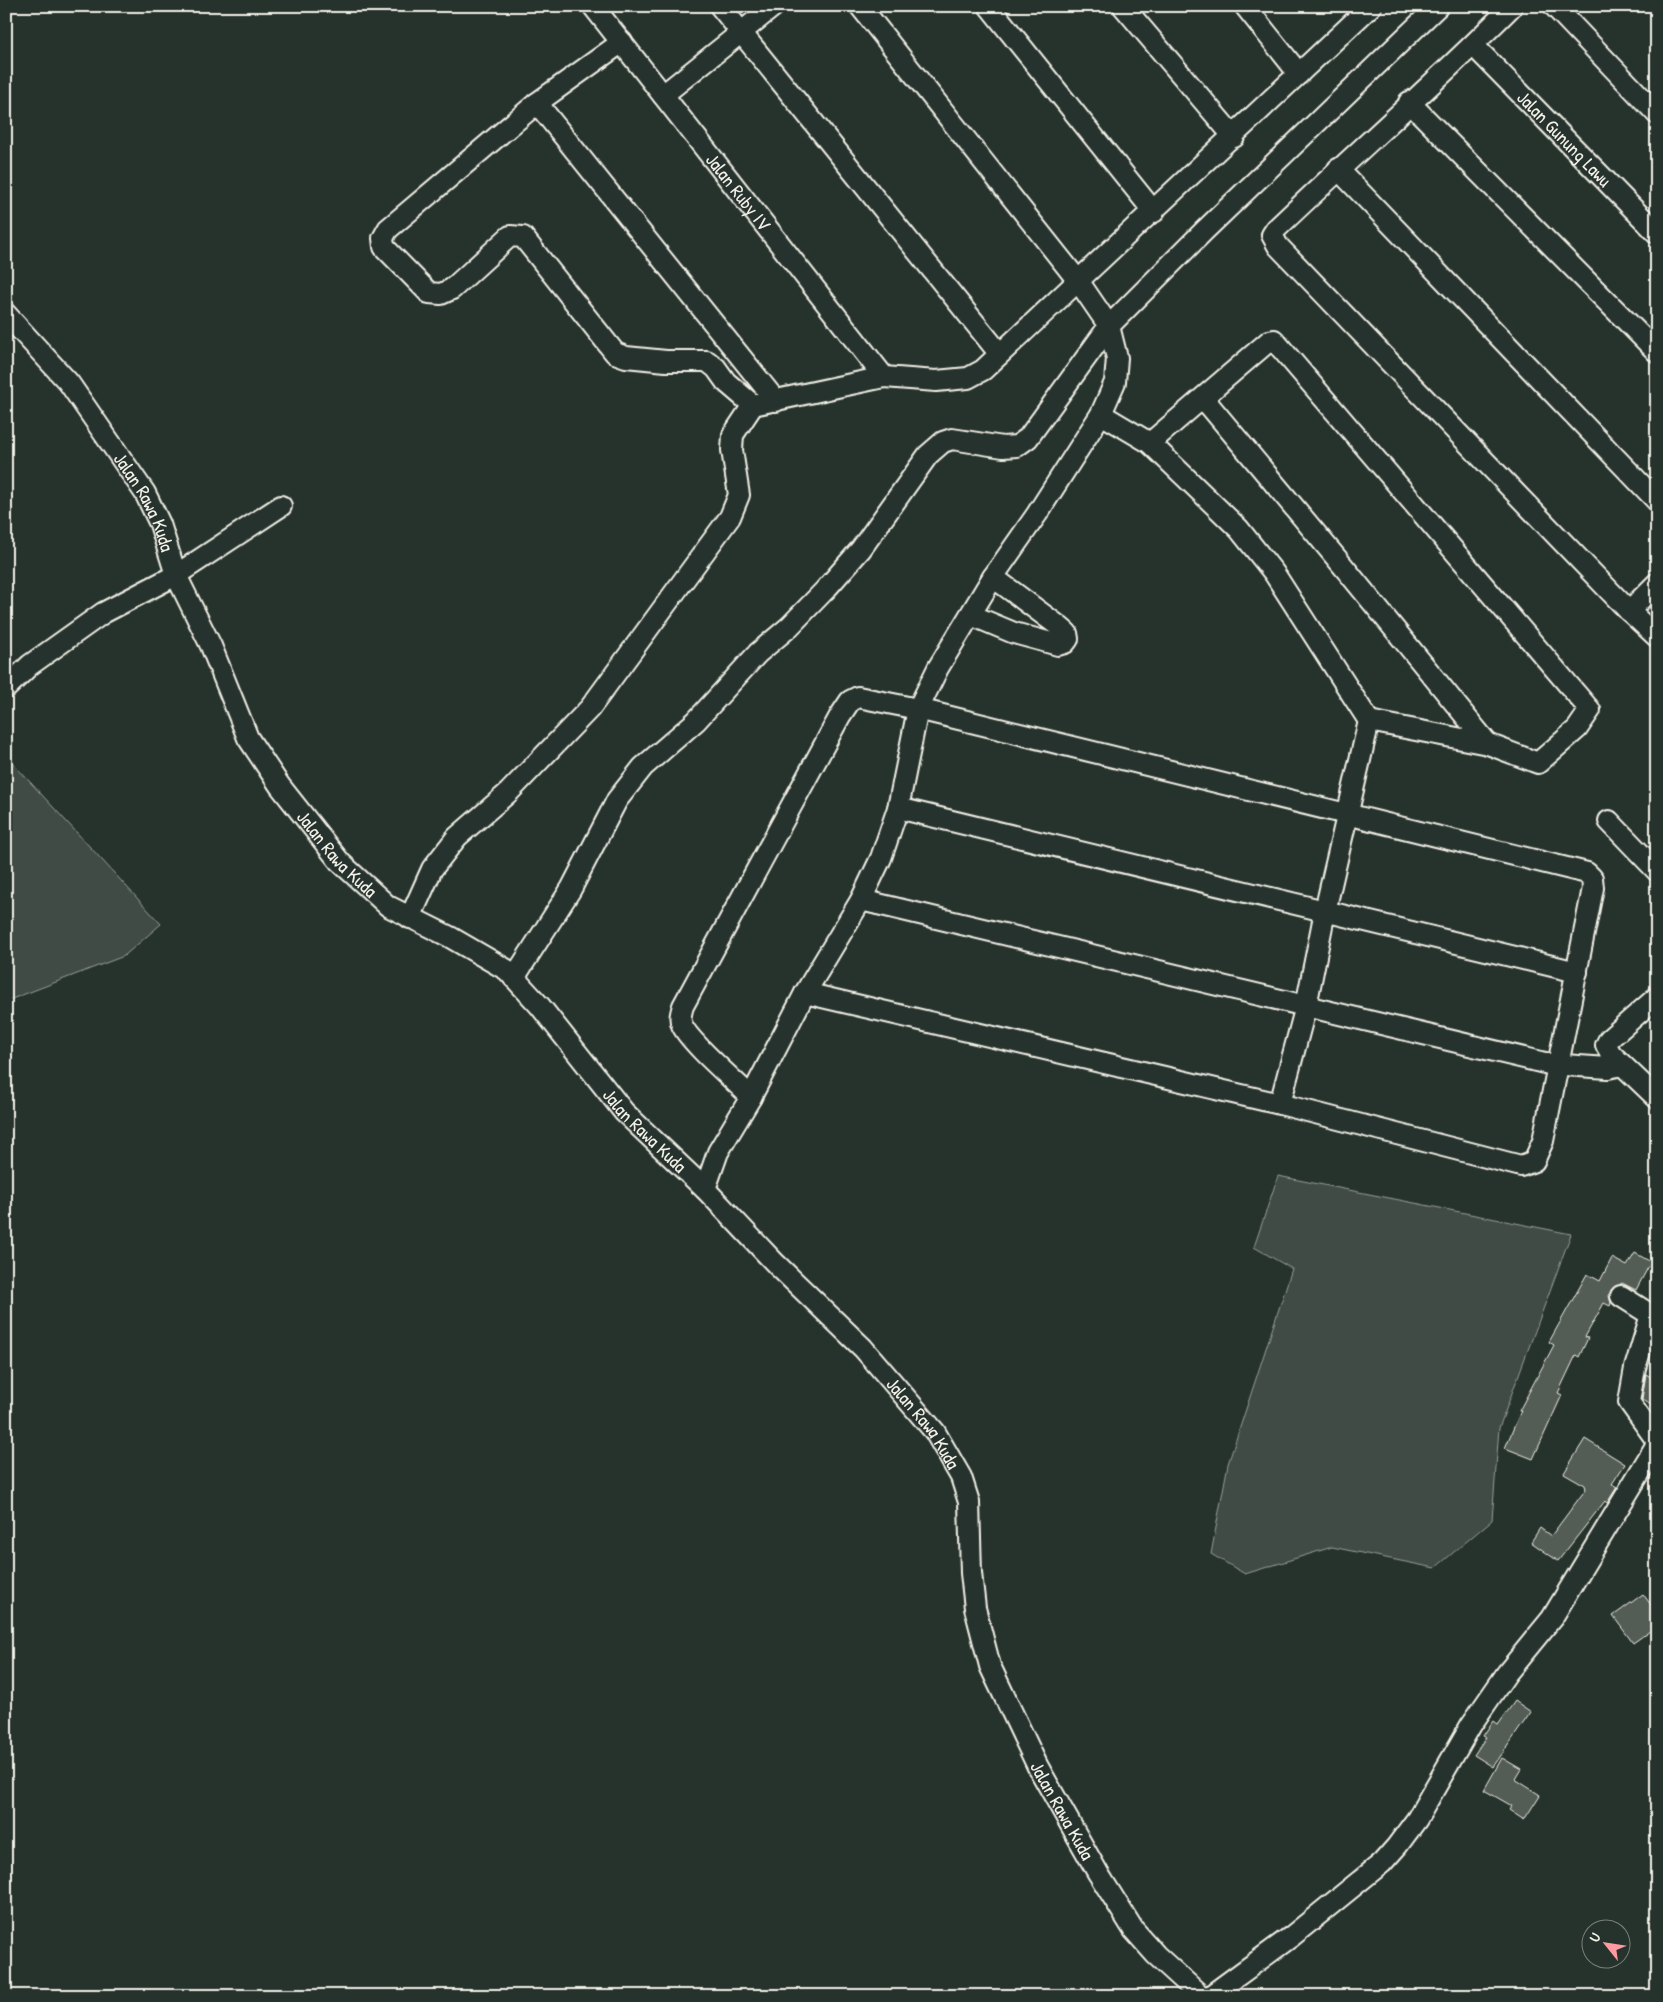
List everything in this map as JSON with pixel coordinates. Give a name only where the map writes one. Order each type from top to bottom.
[{"type":"street","name":"Jalan Ruby IV","points":[[593,6],[884,377]]},
{"type":"street","points":[[720,6],[999,353]]},
{"type":"street","points":[[663,95],[774,6]]},
{"type":"street","points":[[705,1189],[718,1152],[751,1097],[805,993],[861,900],[881,858],[898,808],[918,709],[938,668],[993,578],[1037,514],[1100,414],[1115,382],[1117,369],[1117,358],[1109,326],[1079,282],[860,6]]},
{"type":"street","points":[[989,6],[1154,212]]},
{"type":"street","points":[[1123,6],[1234,137]]},
{"type":"street","points":[[1245,6],[1299,74]]},
{"type":"street","points":[[410,918],[432,869],[457,837],[509,792],[590,708],[730,517],[738,495],[732,450],[733,435],[753,405],[884,377],[936,381],[968,378],[983,370],[999,353],[1079,282],[1234,137],[1370,6]]},
{"type":"street","points":[[514,978],[570,889],[617,800],[643,767],[696,720],[758,653],[789,627],[825,590],[860,549],[928,455],[943,442],[952,439],[1003,447],[1017,446],[1028,438],[1109,326],[1205,230],[1438,6]]},
{"type":"street","points":[[1512,6],[1474,45],[1409,102],[1338,169],[1276,229],[1272,236],[1274,242],[1629,611],[1657,637]]},
{"type":"street","points":[[1554,6],[1657,114]]},
{"type":"street","points":[[622,42],[537,103],[388,229],[383,238],[384,247],[429,293],[441,294],[452,289],[510,236],[523,237],[615,353],[626,357],[666,361],[707,361],[716,368],[726,382],[753,405]]},
{"type":"street","name":"Jalan Gunung Lawu","points":[[1474,45],[1657,233]]},
{"type":"street","points":[[1409,102],[1657,352]]},
{"type":"street","points":[[537,103],[776,401]]},
{"type":"street","points":[[1338,169],[1657,501]]},
{"type":"street","name":"Jalan Rawa Kuda","points":[[6,314],[68,384],[128,466],[145,493],[160,524],[176,575],[211,646],[248,738],[280,786],[340,862],[388,906],[483,955],[507,970],[540,1006],[624,1112],[705,1189],[776,1264],[863,1348],[935,1432],[961,1477],[969,1502],[971,1573],[975,1608],[990,1666],[1038,1767],[1098,1873],[1133,1929],[1156,1956],[1202,1996]]},
{"type":"street","points":[[1150,443],[1204,399],[1269,341],[1274,340],[1279,343],[1590,710],[1577,729],[1538,763],[1513,756],[1488,744],[1369,721]]},
{"type":"street","points":[[1204,399],[1488,744]]},
{"type":"street","points":[[1100,414],[1150,443],[1212,502],[1257,550],[1274,572],[1369,721],[1349,815],[1325,911],[1306,1006],[1280,1104]]},
{"type":"street","points":[[6,688],[30,665],[103,613],[176,575],[281,506]]},
{"type":"street","points":[[971,615],[1014,633],[1058,645],[1065,643],[1068,639],[1067,634],[1060,627],[993,578]]},
{"type":"street","points":[[1629,611],[1657,583]]},
{"type":"street","points":[[751,1097],[682,1026],[680,1016],[683,1006],[845,706],[858,697],[918,709],[1588,873],[1592,878],[1593,888],[1544,1140],[1534,1161],[1521,1166],[1280,1104],[805,993]]},
{"type":"street","points":[[898,808],[1577,972]]},
{"type":"street","points":[[1609,821],[1657,871]]},
{"type":"street","points":[[861,900],[1559,1067],[1608,1068],[1622,1065]]},
{"type":"street","points":[[1657,997],[1609,1038],[1606,1045],[1622,1065],[1657,1098]]},
{"type":"street","points":[[1210,1996],[1292,1936],[1382,1862],[1397,1846],[1417,1819],[1470,1725],[1507,1673],[1552,1618],[1657,1443],[1629,1402],[1633,1374],[1654,1316],[1621,1296]]},
{"type":"shaded area","points":[[6,756],[161,924],[124,956],[9,1000],[6,997]]},
{"type":"shaded area","points":[[1278,1176],[1571,1234],[1499,1428],[1492,1520],[1435,1568],[1332,1547],[1245,1574],[1211,1554],[1228,1464],[1292,1269],[1254,1247]]},
{"type":"building","points":[[1635,1253],[1651,1262],[1636,1290],[1622,1283],[1611,1290],[1609,1296],[1610,1306],[1604,1303],[1585,1337],[1588,1338],[1579,1357],[1576,1355],[1558,1393],[1562,1395],[1533,1459],[1505,1448],[1521,1411],[1519,1411],[1554,1345],[1549,1342],[1587,1274],[1600,1281],[1612,1258],[1627,1266]]},
{"type":"building","points":[[1646,1374],[1657,1381],[1657,1409],[1642,1399]]},
{"type":"building","points":[[1585,1439],[1625,1464],[1612,1484],[1617,1487],[1607,1503],[1605,1501],[1558,1561],[1531,1542],[1540,1528],[1551,1536],[1586,1489],[1585,1485],[1564,1473]]},
{"type":"building","points":[[1643,1594],[1657,1613],[1657,1626],[1633,1643],[1613,1616]]},
{"type":"building","points":[[1515,1701],[1531,1712],[1493,1767],[1474,1755],[1486,1737],[1483,1736],[1493,1721],[1498,1725]]},
{"type":"building","points":[[1502,1758],[1521,1769],[1515,1779],[1540,1795],[1524,1820],[1509,1810],[1512,1806],[1484,1790]]}]
